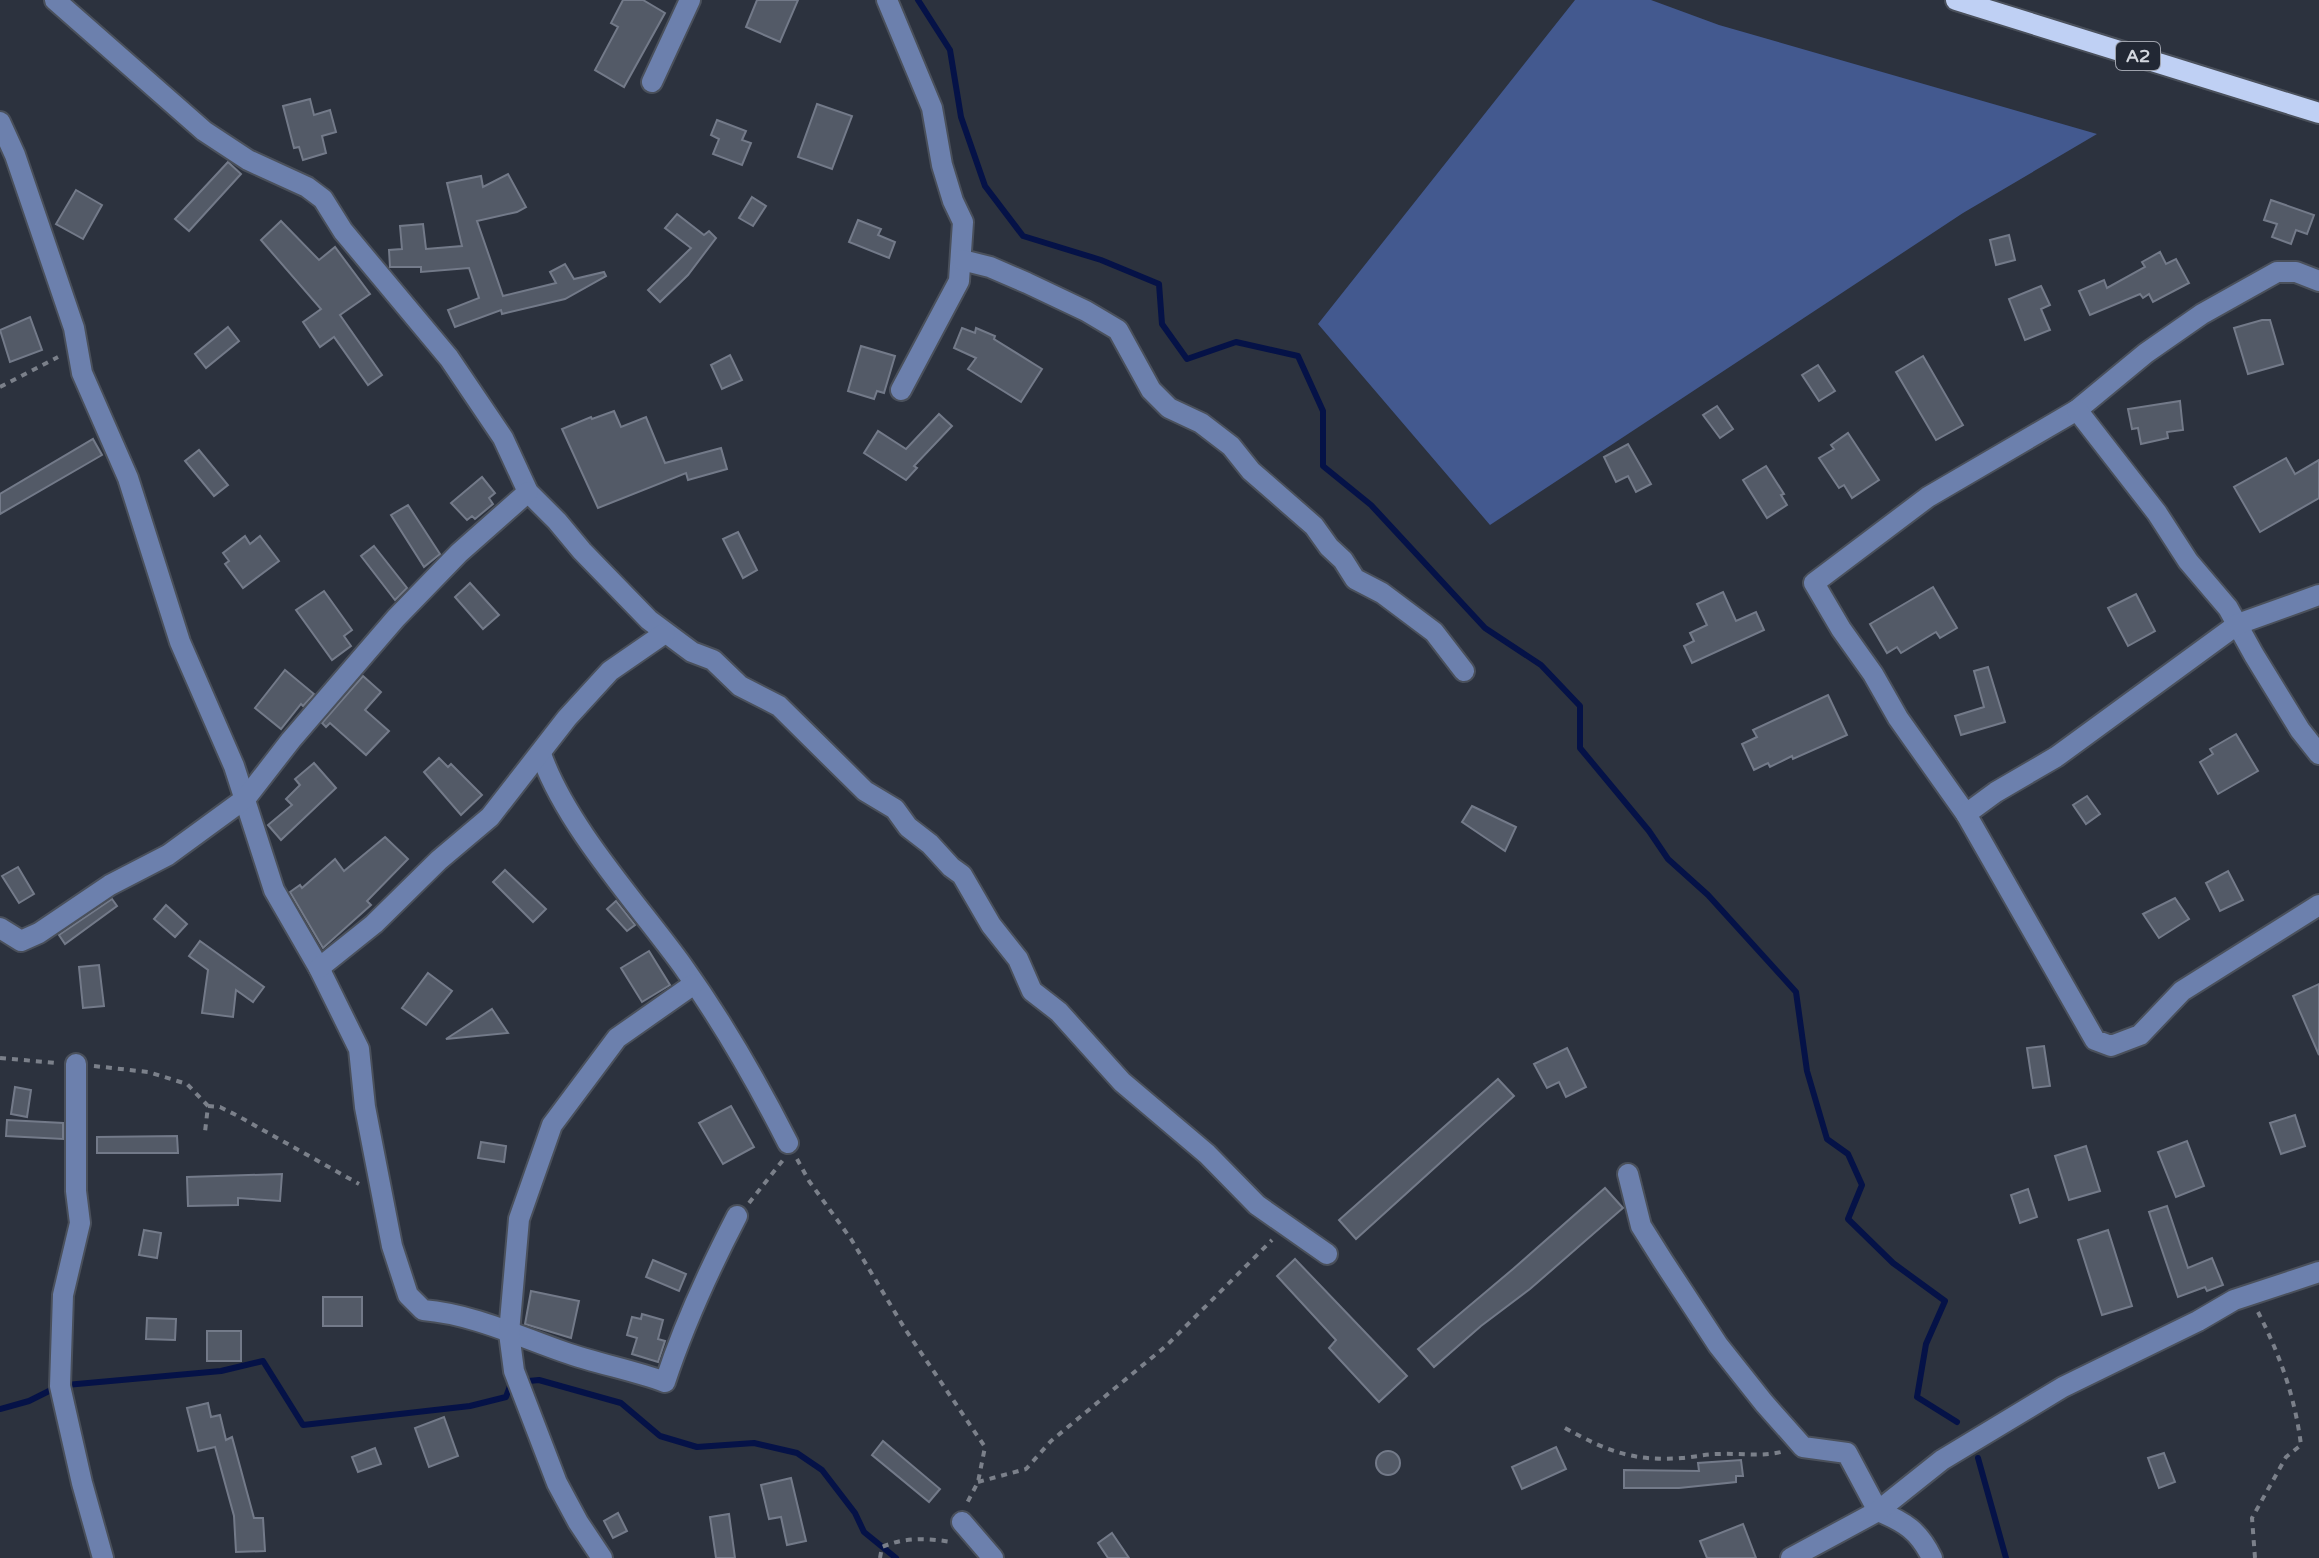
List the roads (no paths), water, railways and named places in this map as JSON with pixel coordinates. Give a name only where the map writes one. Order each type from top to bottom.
[{"type":"main road","name":"A2","points":[[1956,0],[2319,113]]},
{"type":"street","points":[[55,0],[204,131],[248,160],[307,187],[323,199],[343,231],[449,358],[503,438],[528,492],[582,551],[665,633],[692,652],[713,660],[740,686],[779,706],[865,791],[895,809],[908,827],[962,875],[991,925],[1018,959],[1032,991],[1059,1012],[1122,1082],[1207,1154],[1257,1205],[1327,1254]]},
{"type":"street","points":[[652,82],[690,0]]},
{"type":"street","points":[[887,0],[932,108],[942,165],[963,222],[959,281],[901,390]]},
{"type":"street","points":[[0,122],[20,169],[74,328],[82,373],[128,478],[180,642],[246,798],[274,890],[319,968],[359,1049],[365,1107],[380,1191],[392,1246],[408,1295],[423,1310],[445,1312],[568,1354],[629,1369],[665,1382],[684,1326],[737,1216]]},
{"type":"street","points":[[962,260],[990,267],[1027,283],[1118,330],[1151,390],[1169,408],[1201,423],[1231,446],[1251,471],[1314,526],[1355,579],[1382,593],[1434,632],[1464,671]]},
{"type":"street","points":[[2319,281],[2296,272],[2277,272],[2245,288],[2146,353],[2077,410],[1928,497],[1814,583],[1898,718],[1966,814],[2095,1040],[2111,1046],[2140,1035],[2182,991],[2319,905]]},
{"type":"street","points":[[2077,410],[2157,513],[2188,561],[2228,608],[2300,730],[2319,754]]},
{"type":"street","points":[[0,928],[21,941],[39,933],[110,885],[178,849],[246,798],[291,740],[396,618],[459,553],[528,492]]},
{"type":"street","points":[[1966,814],[1996,792],[2056,757],[2238,624],[2319,595]]},
{"type":"street","points":[[319,968],[374,924],[439,860],[490,817],[567,718],[610,671],[665,633]]},
{"type":"street","points":[[541,754],[549,779],[694,984],[757,1084],[788,1143]]},
{"type":"street","points":[[602,1558],[578,1522],[544,1452],[514,1371],[509,1333],[519,1219],[552,1125],[617,1038],[694,984]]},
{"type":"street","points":[[76,1064],[76,1191],[80,1223],[63,1295],[60,1386],[103,1558]]},
{"type":"street","points":[[1628,1174],[1641,1226],[1718,1345],[1803,1447],[1847,1453],[1878,1511],[1904,1522],[1932,1558]]},
{"type":"street","points":[[1799,1556],[1878,1511],[1942,1460],[2063,1387],[2234,1300],[2319,1272]]},
{"type":"street","points":[[962,1522],[988,1551]]},
{"type":"waterway","points":[[918,0],[950,50],[961,117],[985,186],[1023,236],[1101,260],[1159,284],[1162,324],[1187,359],[1236,342],[1298,356],[1323,411],[1323,466],[1371,505],[1485,628],[1541,665],[1580,706],[1580,748],[1649,831],[1668,859],[1708,895],[1796,992],[1807,1071],[1827,1139],[1848,1154],[1862,1185],[1848,1219],[1893,1263],[1945,1301],[1926,1344],[1917,1397],[1957,1422]]},
{"type":"waterway","points":[[66,1385],[221,1371],[263,1361],[303,1425],[470,1406],[506,1397],[510,1386],[518,1382],[539,1380],[621,1403],[660,1436],[697,1447],[754,1443],[797,1453],[822,1470],[855,1513],[864,1532],[896,1558]]},
{"type":"waterway","points":[[0,1409],[29,1401],[55,1388]]},
{"type":"waterway","points":[[1978,1458],[2006,1558]]}]
